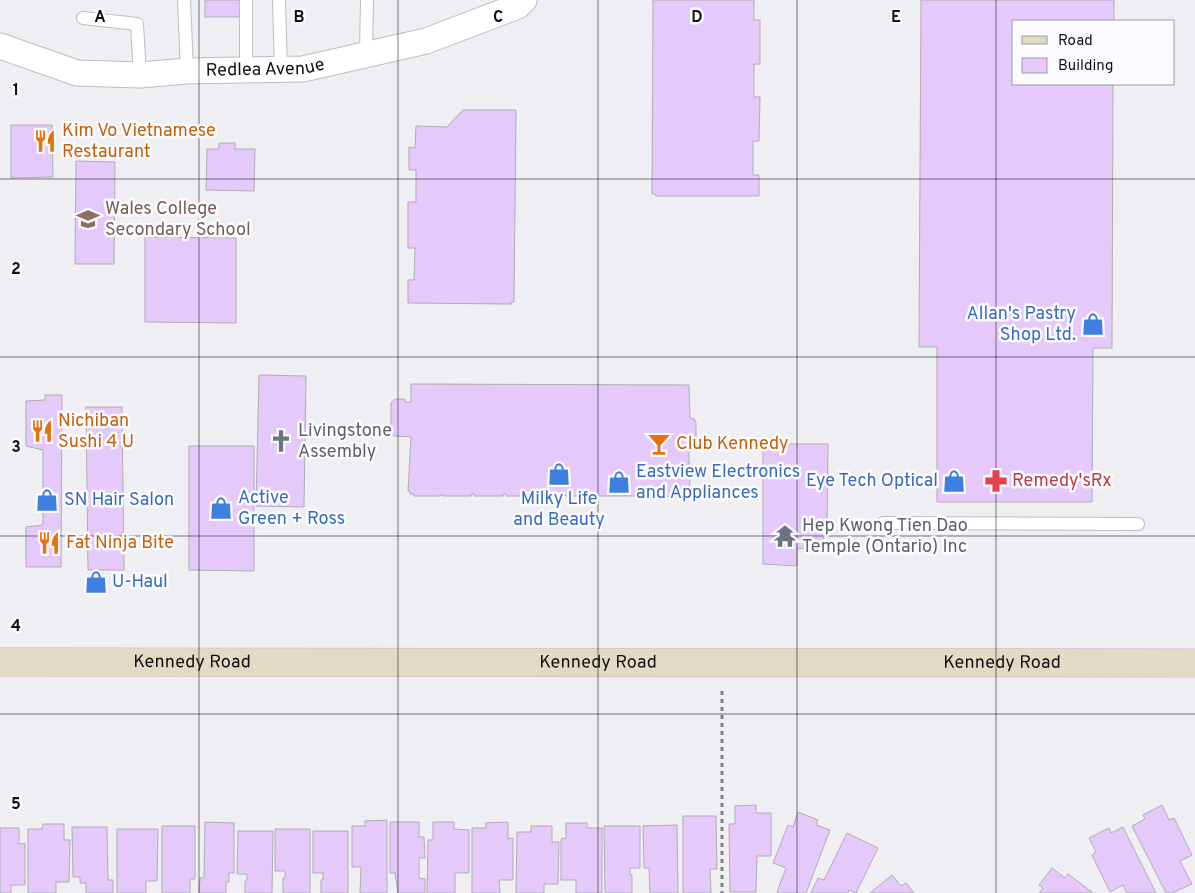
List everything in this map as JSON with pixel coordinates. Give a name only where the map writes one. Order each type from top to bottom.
[{"type":"main road","name":"Kennedy Road","points":[[0,662],[1195,663]]},
{"type":"street","name":"Redlea Avenue","points":[[0,46],[77,73],[140,75],[187,71],[303,69],[426,41],[518,6],[524,0]]},
{"type":"lane","points":[[184,0],[187,71]]},
{"type":"lane","points":[[246,0],[246,70]]},
{"type":"lane","points":[[280,0],[281,70]]},
{"type":"lane","points":[[366,55],[367,0]]},
{"type":"lane","points":[[83,18],[137,24],[140,75]]},
{"type":"lane","points":[[883,523],[1138,524]]},
{"type":"path","points":[[722,662],[722,893]]},
{"type":"building","points":[[205,0],[244,0],[244,17],[205,17]]},
{"type":"building","points":[[653,0],[754,0],[754,20],[760,20],[760,64],[754,64],[754,97],[760,97],[759,141],[753,141],[753,175],[759,175],[759,196],[656,196],[652,194]]},
{"type":"building","points":[[921,0],[1114,0],[1114,20],[1012,20],[1012,85],[1113,85],[1112,348],[1093,348],[1092,502],[937,502],[937,347],[919,347]]},
{"type":"building","points":[[463,110],[516,110],[514,302],[511,302],[511,304],[408,303],[408,280],[414,280],[415,248],[408,248],[408,202],[416,202],[416,170],[409,170],[409,147],[415,148],[416,126],[447,127]]},
{"type":"building","points":[[11,125],[52,125],[53,177],[11,178]]},
{"type":"building","points":[[219,143],[235,143],[235,149],[255,149],[254,191],[206,190],[207,149],[219,149]]},
{"type":"building","points":[[76,161],[115,162],[114,264],[75,264]]},
{"type":"building","points":[[145,237],[236,238],[236,323],[145,322]]},
{"type":"building","name":"Livingstone Assembly","points":[[259,375],[306,376],[304,507],[256,506]]},
{"type":"building","points":[[411,384],[689,385],[690,418],[694,419],[696,423],[696,449],[689,447],[689,464],[691,464],[689,495],[687,497],[660,495],[536,496],[536,494],[533,494],[533,496],[506,496],[506,494],[503,494],[503,496],[474,496],[472,494],[471,496],[443,496],[440,494],[440,496],[414,496],[414,494],[410,494],[410,491],[408,491],[411,437],[392,435],[391,430],[391,403],[395,399],[405,399],[405,402],[411,402]]},
{"type":"building","points":[[45,395],[62,395],[61,567],[26,567],[26,527],[43,525],[43,450],[26,446],[26,401],[45,400]]},
{"type":"building","points":[[86,407],[122,407],[124,570],[88,570]]},
{"type":"building","points":[[763,444],[828,444],[827,531],[822,541],[815,547],[797,549],[797,566],[763,564]]},
{"type":"building","name":"Active Green + Ross","points":[[189,446],[254,446],[254,571],[189,570]]},
{"type":"building","points":[[756,805],[756,813],[771,813],[771,856],[757,856],[756,892],[730,892],[729,824],[735,824],[735,806]]},
{"type":"building","points":[[1162,805],[1169,820],[1174,818],[1192,855],[1180,861],[1192,884],[1172,893],[1166,893],[1132,826],[1145,819],[1143,815]]},
{"type":"building","points":[[798,812],[818,820],[816,825],[830,830],[806,893],[779,893],[777,892],[786,868],[773,863],[788,825],[793,827]]},
{"type":"building","points":[[683,816],[716,816],[717,869],[710,869],[711,893],[683,893]]},
{"type":"building","points":[[387,820],[387,893],[360,893],[361,867],[352,867],[352,826],[365,826],[365,821]]},
{"type":"building","points":[[205,822],[234,823],[234,873],[229,873],[229,882],[226,882],[226,893],[199,893],[200,878],[204,878]]},
{"type":"building","points":[[390,822],[419,822],[419,837],[424,837],[425,858],[419,858],[419,878],[425,879],[425,893],[398,893],[395,873],[390,873]]},
{"type":"building","points":[[433,822],[454,822],[454,829],[469,830],[469,873],[455,873],[455,893],[427,893],[428,840],[433,840]]},
{"type":"building","points":[[508,822],[508,839],[513,838],[513,880],[499,880],[500,893],[472,893],[472,828],[486,828],[486,823]]},
{"type":"building","points":[[566,823],[587,823],[587,828],[602,828],[602,893],[576,893],[576,880],[561,880],[561,839],[566,838]]},
{"type":"building","points":[[43,824],[64,824],[64,840],[70,840],[69,882],[56,882],[56,893],[28,893],[28,829],[42,829]]},
{"type":"building","points":[[677,825],[678,893],[650,893],[649,868],[644,868],[643,826]]},
{"type":"building","points":[[162,826],[195,826],[195,879],[190,879],[190,893],[162,893]]},
{"type":"building","points":[[531,826],[552,826],[552,842],[559,842],[558,884],[544,884],[544,893],[516,893],[517,832],[531,832]]},
{"type":"building","points":[[604,826],[640,826],[640,868],[630,868],[632,893],[605,893]]},
{"type":"building","points":[[72,827],[107,827],[108,880],[113,880],[113,893],[86,893],[86,883],[80,883],[80,877],[73,877]]},
{"type":"building","points":[[1123,827],[1156,893],[1127,893],[1123,885],[1110,892],[1092,855],[1096,852],[1089,838],[1109,828],[1111,833]]},
{"type":"building","points":[[0,828],[19,828],[19,844],[25,843],[25,885],[11,885],[11,893],[0,893]]},
{"type":"building","points":[[117,829],[158,829],[157,881],[146,881],[146,893],[117,893]]},
{"type":"building","points":[[275,829],[310,829],[310,893],[283,893],[285,871],[275,871]]},
{"type":"building","points":[[238,831],[273,831],[272,893],[245,893],[247,874],[237,874]]},
{"type":"building","points":[[313,831],[348,831],[348,893],[321,893],[323,873],[313,873]]},
{"type":"building","points":[[847,833],[878,848],[856,893],[849,890],[848,893],[811,893],[818,878],[824,880]]},
{"type":"building","points":[[1052,868],[1065,878],[1068,874],[1093,893],[1039,893],[1043,888],[1039,885]]},
{"type":"building","points":[[892,875],[901,886],[906,883],[914,893],[870,893]]},
{"type":"place","name":"Kim Vo Vietnamese Restaurant","points":[[45,141]]},
{"type":"place","name":"Wales College Secondary School","points":[[88,219]]},
{"type":"place","name":"Allan's Pastry Shop Ltd.","points":[[1093,324]]},
{"type":"place","name":"Nichiban Sushi 4 U","points":[[42,431]]},
{"type":"place","name":"Livingstone Assembly","points":[[281,441]]},
{"type":"place","name":"Club Kennedy","points":[[659,444]]},
{"type":"place","name":"Milky Life and Beauty","points":[[559,474]]},
{"type":"place","name":"Eye Tech Optical","points":[[954,481]]},
{"type":"place","name":"Remedy'sRx","points":[[996,481]]},
{"type":"place","name":"Eastview Electronics and Appliances","points":[[619,482]]},
{"type":"place","name":"SN Hair Salon","points":[[47,500]]},
{"type":"place","name":"Active Green + Ross","points":[[221,508]]},
{"type":"place","name":"Hep Kwong Tien Dao Temple (Ontario) Inc","points":[[785,536]]},
{"type":"place","name":"Fat Ninja Bite","points":[[49,543]]},
{"type":"place","name":"U-Haul","points":[[96,582]]}]
